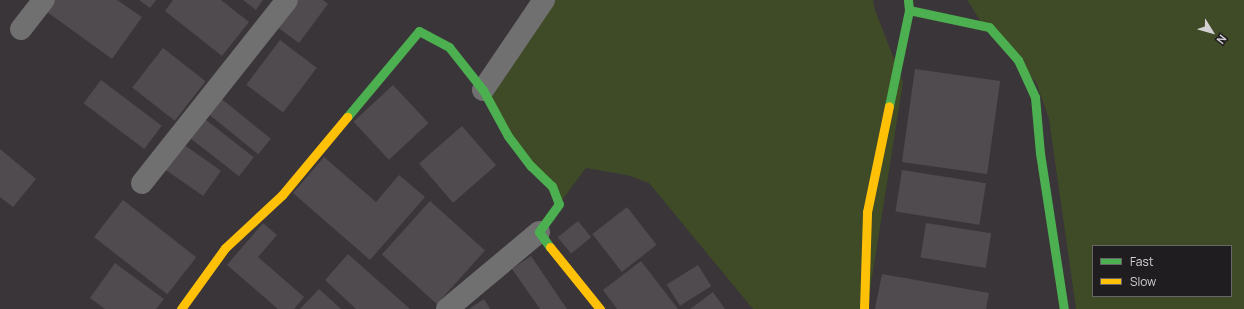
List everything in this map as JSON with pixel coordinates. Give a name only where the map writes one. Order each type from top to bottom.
[{"type":"street","points":[[21,29],[44,0]]},
{"type":"street","points":[[142,183],[287,0]]},
{"type":"street","points":[[483,90],[544,0]]},
{"type":"street","points":[[864,309],[867,212],[908,10],[908,0]]},
{"type":"street","points":[[908,10],[989,27],[1018,60],[1035,97],[1040,153],[1064,309]]},
{"type":"street","points":[[181,309],[225,248],[282,195],[419,31],[449,47],[483,90],[508,136],[531,166],[552,186],[559,204],[539,232],[447,309]]},
{"type":"street","points":[[539,232],[600,309]]},
{"type":"green space","points":[[544,0],[873,0],[875,10],[903,82],[867,309],[753,309],[649,183],[627,175],[586,168],[559,204],[483,90]]},
{"type":"green space","points":[[967,0],[1244,0],[1244,309],[1076,309],[1049,119],[1036,82],[985,28]]},
{"type":"building","points":[[49,0],[117,0],[142,17],[112,59],[43,9]]},
{"type":"building","points":[[139,0],[156,0],[150,8]]},
{"type":"building","points":[[173,0],[221,0],[249,22],[222,56],[165,11]]},
{"type":"building","points":[[243,0],[263,0],[256,10]]},
{"type":"building","points":[[291,0],[323,0],[328,4],[299,43],[273,24]]},
{"type":"building","points":[[280,40],[317,68],[283,112],[246,85]]},
{"type":"building","points":[[163,48],[206,81],[175,121],[132,87]]},
{"type":"building","points":[[915,69],[1000,81],[987,174],[902,162]]},
{"type":"building","points":[[101,80],[162,126],[144,149],[84,103]]},
{"type":"building","points":[[393,85],[428,123],[389,160],[354,122]]},
{"type":"building","points":[[218,96],[271,139],[258,154],[205,112]]},
{"type":"building","points":[[201,116],[254,157],[239,176],[186,135]]},
{"type":"building","points":[[462,126],[496,165],[453,203],[419,163]]},
{"type":"building","points":[[180,142],[221,171],[203,196],[162,167]]},
{"type":"building","points":[[0,149],[36,179],[13,207],[0,197]]},
{"type":"building","points":[[324,157],[376,202],[399,175],[425,197],[370,260],[293,193]]},
{"type":"building","points":[[902,170],[986,183],[979,225],[895,211]]},
{"type":"building","points":[[123,200],[196,257],[167,294],[94,237]]},
{"type":"building","points":[[430,201],[485,251],[437,304],[382,255]]},
{"type":"building","points":[[627,207],[657,245],[622,272],[592,234]]},
{"type":"building","points":[[578,221],[591,237],[571,254],[558,237]]},
{"type":"building","points":[[263,223],[277,235],[258,257],[304,297],[294,309],[278,309],[227,265]]},
{"type":"building","points":[[926,223],[991,233],[986,268],[921,258]]},
{"type":"building","points":[[348,254],[410,309],[356,309],[325,280]]},
{"type":"building","points":[[531,256],[567,309],[540,309],[512,269]]},
{"type":"building","points":[[641,261],[678,309],[617,309],[603,290]]},
{"type":"building","points":[[115,263],[164,299],[156,309],[105,309],[90,298]]},
{"type":"building","points":[[698,265],[711,286],[680,306],[667,285]]},
{"type":"building","points":[[882,274],[989,293],[986,309],[875,309]]},
{"type":"building","points":[[319,289],[341,309],[300,309]]},
{"type":"building","points":[[713,292],[725,309],[690,309]]},
{"type":"building","points":[[484,299],[490,309],[469,309]]},
{"type":"traffic: fast","points":[[889,106],[909,10],[908,0]]},
{"type":"traffic: fast","points":[[909,10],[989,27],[1018,60],[1035,97],[1040,153],[1064,309]]},
{"type":"traffic: fast","points":[[347,117],[419,31],[449,47],[483,90],[508,136],[531,166],[552,186],[559,204],[539,232],[550,247]]},
{"type":"traffic: slow","points":[[864,309],[867,212],[889,106]]},
{"type":"traffic: slow","points":[[181,309],[225,248],[282,195],[347,117]]},
{"type":"traffic: slow","points":[[550,247],[600,309]]}]
